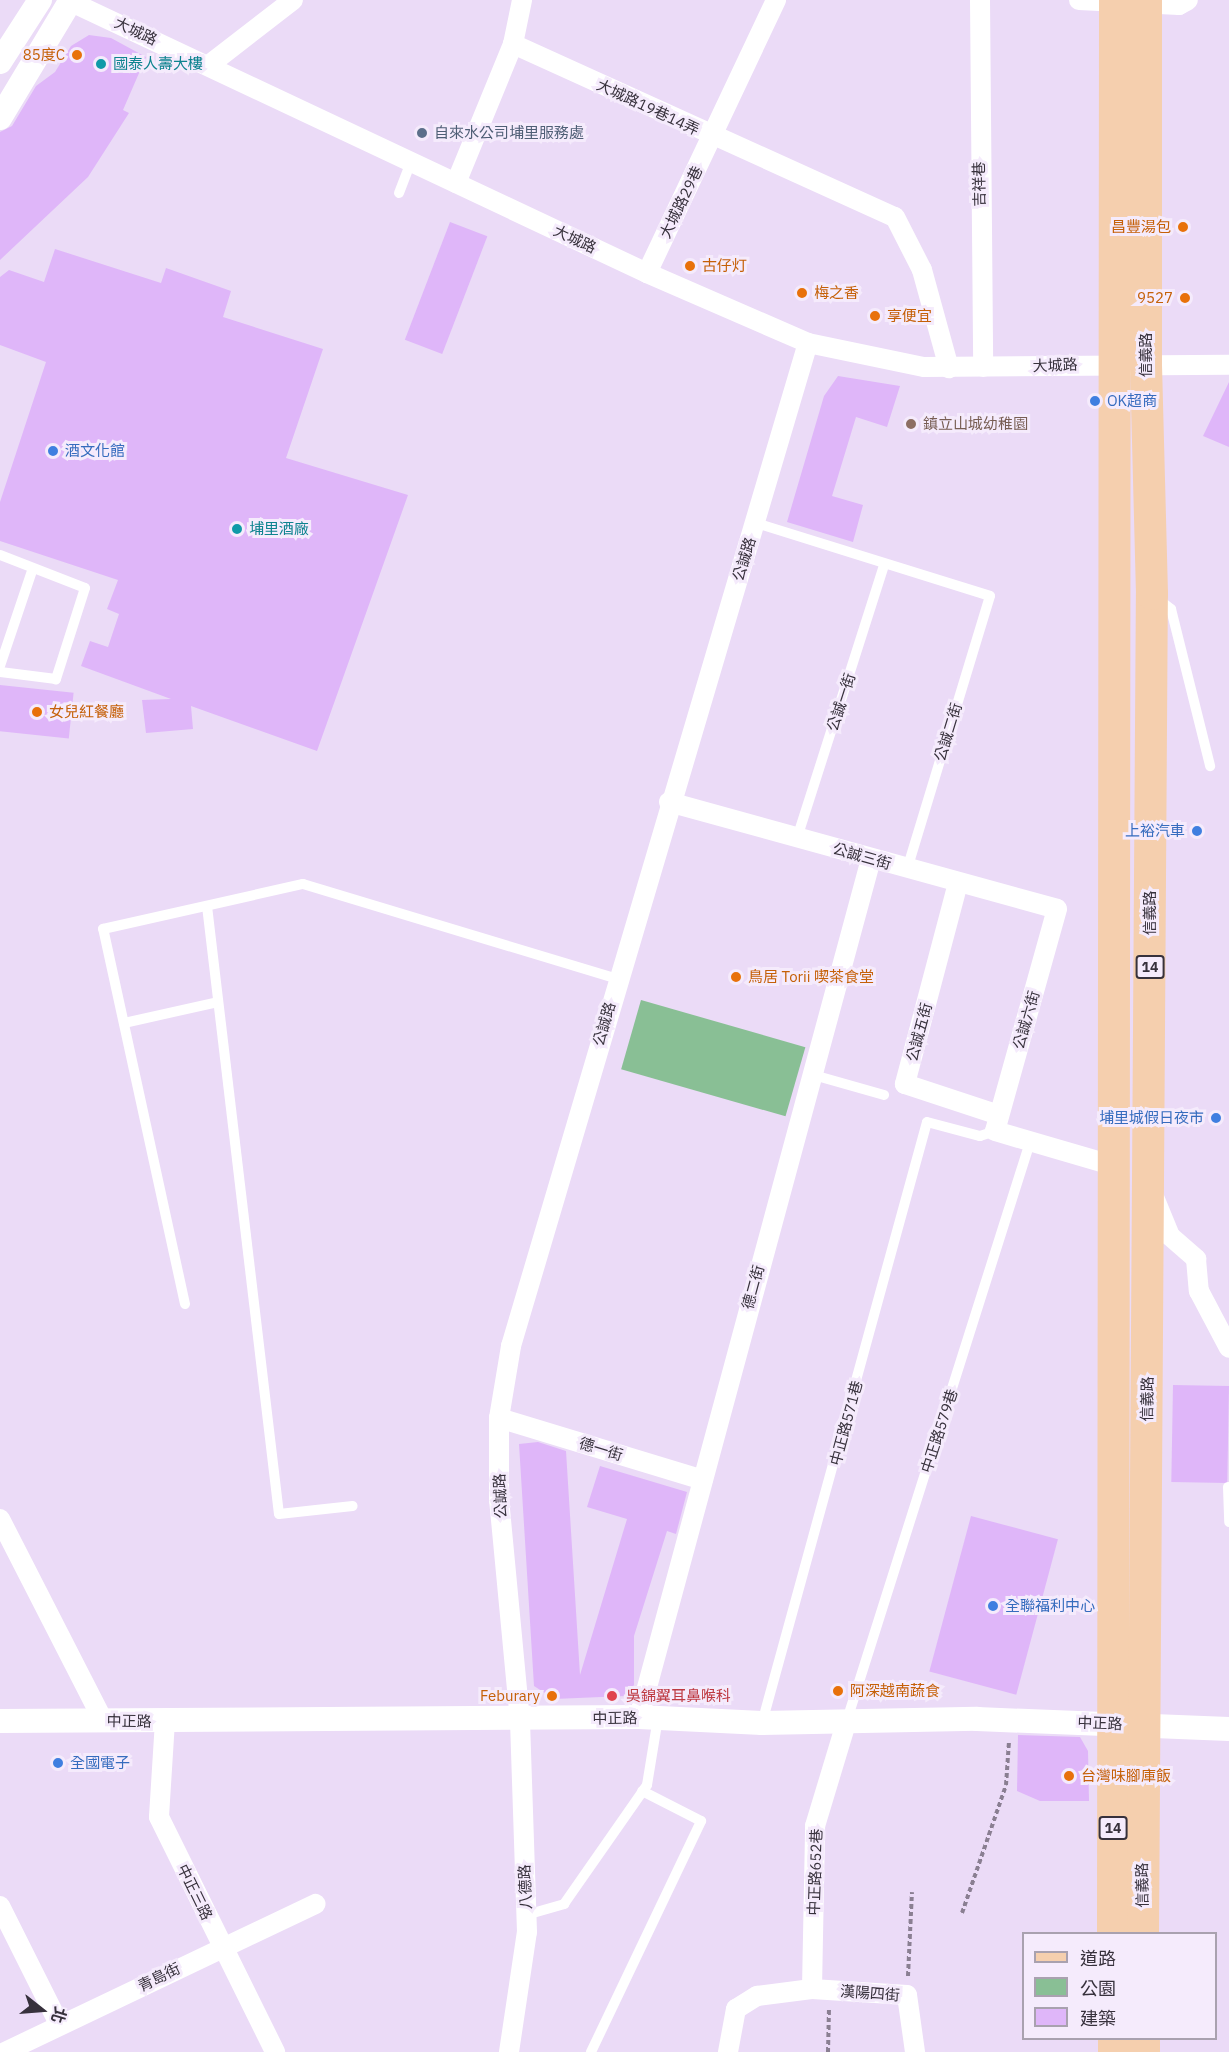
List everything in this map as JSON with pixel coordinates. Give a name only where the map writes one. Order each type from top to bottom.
[{"type":"main road","name":"信義路","points":[[1114,1],[1112,1166],[1126,1724],[1143,1932]]},
{"type":"main road","name":"信義路","points":[[1113,1932],[1126,1724],[1149,1185],[1152,594],[1146,366],[1146,2]]},
{"type":"main road","points":[[1112,1047],[1149,1049]]},
{"type":"street","points":[[0,62],[40,0]]},
{"type":"street","points":[[0,118],[70,0]]},
{"type":"street","name":"大城路","points":[[70,0],[647,273],[808,343],[866,357],[950,368],[1112,362],[1146,366],[1229,365]]},
{"type":"street","points":[[208,64],[293,0]]},
{"type":"street","points":[[456,183],[513,44],[522,0]]},
{"type":"street","name":"大城路29巷","points":[[647,273],[776,0]]},
{"type":"street","name":"吉祥巷","points":[[980,0],[983,367]]},
{"type":"street","points":[[1079,0],[1146,2],[1188,0]]},
{"type":"street","name":"大城路19巷14弄","points":[[513,44],[712,137],[895,216],[922,270],[950,368]]},
{"type":"street","name":"公誠路","points":[[520,1721],[499,1500],[500,1418],[511,1346],[669,802],[756,523],[808,343]]},
{"type":"street","name":"公誠三街","points":[[669,802],[1056,909]]},
{"type":"street","name":"德二街","points":[[648,1717],[703,1480],[810,1074],[871,859]]},
{"type":"street","name":"公誠五街","points":[[958,883],[905,1084],[997,1123]]},
{"type":"street","name":"公誠六街","points":[[997,1123],[1056,909]]},
{"type":"street","points":[[997,1123],[1031,1139],[1112,1166]]},
{"type":"street","points":[[1149,1185],[1170,1236],[1196,1259],[1199,1291],[1229,1348]]},
{"type":"street","name":"德一街","points":[[500,1418],[703,1480]]},
{"type":"street","points":[[0,1519],[103,1720]]},
{"type":"street","name":"中正路","points":[[0,1721],[520,1721],[648,1717],[762,1723],[1011,1720],[1229,1729]]},
{"type":"street","name":"中正三路","points":[[165,1721],[159,1817],[274,2052]]},
{"type":"street","name":"八德路","points":[[509,2052],[526,1915],[520,1721]]},
{"type":"street","name":"中正路652巷","points":[[821,1990],[815,1826],[846,1723]]},
{"type":"street","name":"青島街","points":[[4,2052],[315,1904]]},
{"type":"street","points":[[0,1906],[59,2024]]},
{"type":"street","name":"漢陽四街","points":[[728,2052],[736,2008],[758,1996],[821,1990],[907,1995],[915,2052]]},
{"type":"lane","points":[[399,193],[411,162]]},
{"type":"lane","points":[[756,523],[884,565]]},
{"type":"lane","points":[[0,555],[85,588],[56,679],[0,672]]},
{"type":"lane","name":"公誠二街","points":[[884,565],[990,596],[907,869]]},
{"type":"lane","name":"公誠一街","points":[[797,838],[884,565]]},
{"type":"lane","points":[[0,666],[33,568]]},
{"type":"lane","points":[[1152,594],[1171,609],[1210,766]]},
{"type":"lane","points":[[185,1304],[103,929],[303,884],[617,979]]},
{"type":"lane","points":[[207,906],[279,1514],[353,1506]]},
{"type":"lane","points":[[124,1023],[218,1002]]},
{"type":"lane","points":[[810,1074],[884,1095]]},
{"type":"lane","name":"中正路571巷","points":[[762,1723],[927,1122],[980,1136],[997,1123]]},
{"type":"lane","name":"中正路579巷","points":[[846,1723],[1031,1139]]},
{"type":"lane","points":[[1228,1487],[1229,1522]]},
{"type":"lane","points":[[526,1915],[564,1904],[642,1791],[648,1717]]},
{"type":"lane","points":[[591,2052],[701,1821],[642,1791]]},
{"type":"path","points":[[962,1913],[1006,1785],[1011,1720]]},
{"type":"path","points":[[907,1995],[912,1892]]},
{"type":"path","points":[[821,1990],[828,2052]]},
{"type":"green space","points":[[641,1000],[805,1047],[786,1116],[621,1069]]},
{"type":"building","points":[[89,35],[111,38],[146,57],[123,110],[129,113],[88,177],[0,260],[0,132],[12,126],[36,86],[55,72],[71,46]]},
{"type":"building","points":[[450,222],[487,236],[442,354],[405,340]]},
{"type":"building","name":"埔里酒廠","points":[[55,249],[161,283],[166,268],[231,291],[223,317],[323,349],[286,458],[408,495],[317,751],[191,706],[193,729],[146,733],[142,700],[171,699],[81,666],[90,641],[108,647],[119,614],[107,609],[118,580],[0,541],[0,502],[46,362],[0,345],[0,277],[9,270],[44,282]]},
{"type":"building","points":[[838,376],[900,386],[887,427],[856,417],[832,496],[863,505],[853,542],[787,522],[824,396]]},
{"type":"building","points":[[1229,382],[1229,447],[1203,436]]},
{"type":"building","name":"女兒紅餐廳","points":[[0,685],[74,693],[69,738],[0,731]]},
{"type":"building","points":[[1173,1385],[1229,1386],[1227,1483],[1171,1482]]},
{"type":"building","points":[[538,1442],[566,1451],[580,1675],[627,1519],[587,1507],[600,1466],[687,1492],[676,1534],[667,1531],[634,1636],[634,1685],[625,1696],[554,1699],[534,1686],[519,1444]]},
{"type":"building","name":"全聯福利中心","points":[[971,1516],[1058,1539],[1016,1695],[929,1672]]},
{"type":"building","points":[[1018,1735],[1080,1737],[1088,1751],[1089,1801],[1040,1801],[1017,1791]]},
{"type":"place","name":"85度C","points":[[77,55]]},
{"type":"place","name":"國泰人壽大樓","points":[[101,64]]},
{"type":"place","name":"自來水公司埔里服務處","points":[[422,133]]},
{"type":"place","name":"昌豐湯包","points":[[1183,227]]},
{"type":"place","name":"古仔灯","points":[[690,266]]},
{"type":"place","name":"梅之香","points":[[802,293]]},
{"type":"place","name":"9527","points":[[1185,298]]},
{"type":"place","name":"享便宜","points":[[875,316]]},
{"type":"place","name":"OK超商","points":[[1095,401]]},
{"type":"place","name":"鎮立山城幼稚園","points":[[911,424]]},
{"type":"place","name":"酒文化館","points":[[53,451]]},
{"type":"place","name":"埔里酒廠","points":[[237,529]]},
{"type":"place","name":"女兒紅餐廳","points":[[37,712]]},
{"type":"place","name":"上裕汽車","points":[[1197,831]]},
{"type":"place","name":"鳥居 Torii 喫茶食堂","points":[[736,977]]},
{"type":"place","name":"埔里城假日夜市","points":[[1216,1118]]},
{"type":"place","name":"全聯福利中心","points":[[993,1606]]},
{"type":"place","name":"阿深越南蔬食","points":[[838,1691]]},
{"type":"place","name":"Feburary","points":[[552,1696]]},
{"type":"place","name":"吳錦翼耳鼻喉科","points":[[612,1696]]},
{"type":"place","name":"全國電子","points":[[58,1763]]},
{"type":"place","name":"台灣味腳庫飯","points":[[1069,1776]]}]
